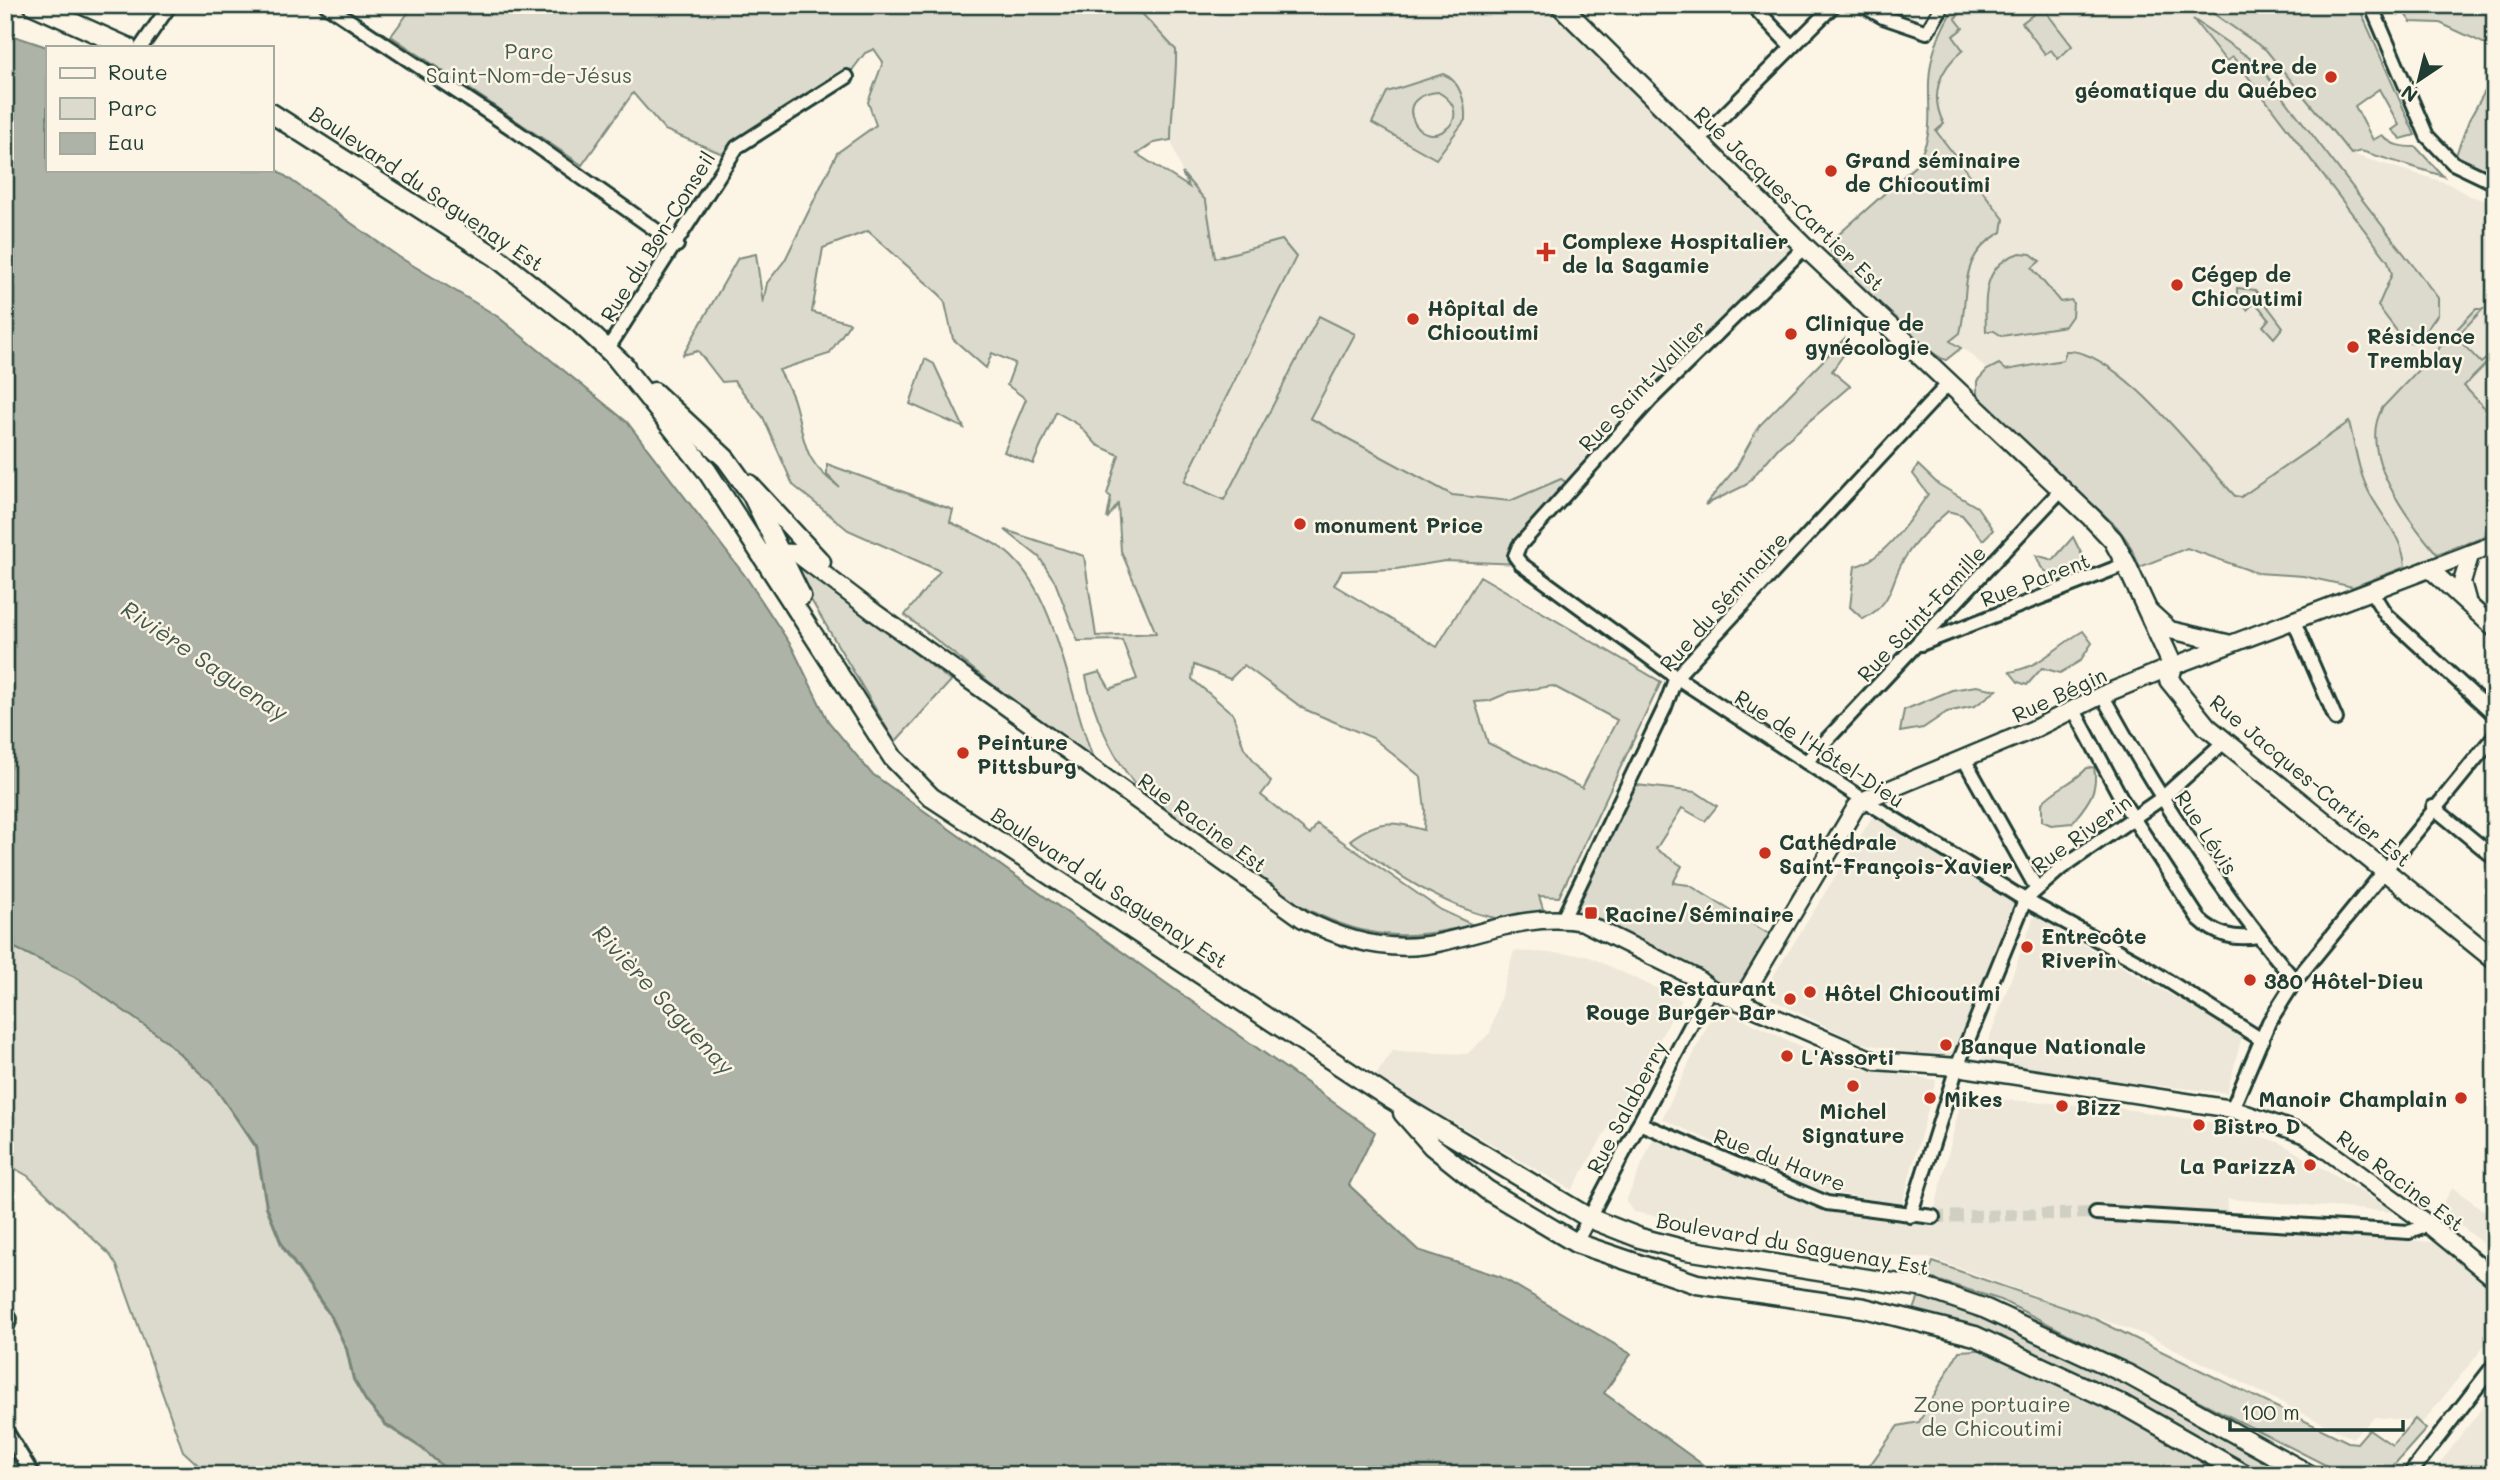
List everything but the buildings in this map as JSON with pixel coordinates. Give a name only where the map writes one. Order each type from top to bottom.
[{"type":"main road","points":[[33,5],[125,46]]},
{"type":"main road","name":"Rue Jacques-Cartier Est","points":[[1560,5],[1805,247],[2113,540],[2172,666],[2169,680],[2207,727],[2495,960]]},
{"type":"main road","name":"Boulevard du Saguenay Est","points":[[273,114],[496,257],[579,323],[726,459],[752,495],[843,677]]},
{"type":"main road","name":"Boulevard du Saguenay Est","points":[[612,355],[707,471],[893,758],[930,797],[1389,1098],[1589,1218],[1640,1238],[1686,1250],[1926,1288],[1986,1309],[2129,1375],[2310,1475]]},
{"type":"main road","name":"Boulevard du Saguenay Est","points":[[1389,1098],[1432,1146],[1487,1190],[1576,1243],[1697,1284],[1864,1308],[1975,1336],[2125,1406],[2246,1475]]},
{"type":"street","points":[[142,46],[170,5]]},
{"type":"street","points":[[326,5],[516,131],[677,245]]},
{"type":"street","points":[[1752,5],[1791,46]]},
{"type":"street","points":[[1698,141],[1834,5]]},
{"type":"street","points":[[1862,5],[1883,18],[1927,32],[1943,5]]},
{"type":"street","points":[[2371,5],[2427,136],[2453,163],[2495,183]]},
{"type":"street","name":"Rue du Bon-Conseil","points":[[612,355],[737,147],[847,76]]},
{"type":"street","name":"Rue Saint-Vallier","points":[[1516,556],[1519,546],[1651,399],[1805,247]]},
{"type":"street","name":"Rue du Séminaire","points":[[1563,919],[1665,707],[1676,677],[1949,383]]},
{"type":"street","name":"Rue Racine Est","points":[[726,459],[860,601]]},
{"type":"street","name":"Rue Saint-Famille","points":[[1807,762],[2062,489]]},
{"type":"street","name":"Rue Bégin","points":[[1864,800],[1964,759],[2172,666],[2495,544]]},
{"type":"street","name":"Rue Racine Est","points":[[758,546],[769,552],[796,553],[1303,919],[1331,934],[1362,943],[1426,944],[1511,922],[1563,919],[1583,922],[1696,978],[1710,989],[1875,1061],[1956,1067],[2232,1109],[2306,1135],[2429,1226],[2495,1279]]},
{"type":"street","points":[[2467,600],[2462,582],[2470,553]]},
{"type":"street","name":"Rue de l'Hôtel-Dieu","points":[[1516,556],[1521,564],[1676,677],[1864,800],[2025,900],[2138,962],[2262,1040]]},
{"type":"street","name":"Rue Parent","points":[[1918,646],[2126,564]]},
{"type":"street","points":[[2429,568],[2467,600],[2495,629]]},
{"type":"street","points":[[2371,591],[2386,615],[2495,715]]},
{"type":"street","points":[[2146,608],[2170,630],[2230,643]]},
{"type":"street","points":[[2293,619],[2336,719]]},
{"type":"street","name":"Rue Lévis","points":[[2102,695],[2162,798],[2220,887],[2295,981]]},
{"type":"street","points":[[2074,710],[2133,818],[2199,919],[2211,930],[2230,937],[2258,936]]},
{"type":"street","points":[[2232,1109],[2278,1004],[2381,870],[2495,735]]},
{"type":"street","name":"Rue Riverin","points":[[1910,1216],[1956,1067],[2025,900],[2061,868],[2162,798],[2224,742]]},
{"type":"street","points":[[1964,759],[2037,889]]},
{"type":"street","points":[[1740,1002],[1856,807],[1864,800]]},
{"type":"street","points":[[2433,807],[2495,858]]},
{"type":"street","name":"Rue Salaberry","points":[[1576,1243],[1710,989]]},
{"type":"street","name":"Rue du Havre","points":[[1639,1123],[1827,1203],[1933,1217]]},
{"type":"street","points":[[2096,1213],[2409,1232],[2429,1226]]},
{"type":"street","points":[[5,1311],[10,1319],[5,1331]]},
{"type":"street","points":[[2409,1475],[2495,1364]]},
{"type":"street","points":[[5,1429],[33,1475]]},
{"type":"shaded area","name":"Complexe Hospitalier de la Sagamie","points":[[1134,5],[1560,5],[1805,247],[1573,487],[1560,479],[1510,501],[1452,495],[1310,417],[1355,335],[1319,316],[1224,500],[1184,482],[1296,257],[1282,241],[1215,258],[1206,201],[1182,173],[1171,140],[1171,100],[1176,50]]},
{"type":"shaded area","name":"Cégep de Chicoutimi","points":[[1956,5],[2201,5],[2266,50],[2351,154],[2447,183],[2468,195],[2495,204],[2495,532],[2353,587],[2303,576],[2257,573],[2187,548],[2140,567],[2117,527],[1977,396],[1977,381],[1987,370],[1953,340],[1949,342],[1885,311],[1830,254],[1831,239],[1905,175],[1924,151],[1932,118],[1931,61],[1944,22]]},
{"type":"shaded area","points":[[1876,811],[2016,902],[1951,1062],[1858,1042],[1771,999],[1767,986]]},
{"type":"shaded area","points":[[2034,916],[2242,1036],[2227,1093],[1979,1066]]},
{"type":"shaded area","points":[[1514,951],[1585,955],[1682,1000],[1572,1190],[1375,1077],[1392,1051],[1467,1054],[1490,1033]]},
{"type":"shaded area","points":[[1717,1006],[1838,1065],[1936,1080],[1902,1204],[1823,1191],[1662,1119]]},
{"type":"shaded area","points":[[1962,1097],[2112,1107],[2222,1124],[2281,1143],[2394,1212],[2228,1199],[2226,1228],[2433,1242],[2495,1289],[2495,1333],[2423,1422],[2375,1417],[2352,1438],[2151,1337],[1928,1257],[1909,1258],[1633,1212],[1626,1201],[1653,1139],[1812,1205],[1932,1221]]},
{"type":"shaded area","points":[[2453,1187],[2493,1218],[2495,1216],[2495,1253],[2440,1209]]},
{"type":"shaded area","points":[[2495,1391],[2495,1475],[2433,1475],[2437,1467]]},
{"type":"green space","name":"Parc Saint-Nom-de-Jésus","points":[[414,5],[1134,5],[1176,50],[1171,140],[1154,143],[1137,154],[1189,187],[1182,173],[1206,201],[1215,258],[1282,240],[1296,257],[1184,482],[1224,500],[1319,316],[1355,334],[1310,418],[1452,495],[1510,501],[1561,479],[1573,487],[1519,546],[1521,564],[1445,561],[1396,569],[1342,571],[1334,585],[1437,647],[1480,576],[1661,682],[1559,897],[1539,896],[1543,909],[1524,918],[1499,918],[1472,912],[1415,885],[1367,853],[1350,840],[1369,828],[1394,824],[1424,830],[1425,810],[1421,777],[1373,738],[1304,709],[1244,665],[1230,679],[1194,665],[1192,679],[1233,714],[1244,748],[1271,782],[1261,795],[1310,835],[1317,824],[1441,910],[1473,925],[1428,933],[1395,935],[1358,929],[1332,920],[1307,909],[1259,880],[1149,799],[1127,774],[1111,748],[1093,705],[1086,676],[1100,672],[1110,689],[1137,679],[1122,640],[1078,641],[1055,582],[1039,557],[1005,530],[1084,556],[1096,636],[1156,633],[1121,551],[1118,504],[1107,519],[1111,497],[1107,494],[1119,455],[1097,445],[1079,425],[1056,412],[1033,464],[1004,452],[1026,399],[1007,385],[1015,363],[992,353],[986,368],[953,339],[945,303],[940,295],[868,231],[823,248],[812,312],[850,323],[829,354],[779,370],[793,397],[807,449],[818,468],[839,487],[827,475],[827,464],[953,510],[950,522],[990,541],[1011,556],[1027,574],[1051,623],[1093,758],[1007,696],[905,615],[940,571],[848,530],[793,485],[763,417],[734,381],[722,382],[698,351],[683,355],[738,258],[756,254],[763,303],[767,283],[785,260],[837,153],[876,125],[868,102],[883,62],[874,49],[865,53],[847,77],[730,157],[665,130],[633,93],[582,165],[391,36]],"holes":[[[1553,686],[1617,720],[1582,788],[1488,743],[1475,702],[1489,701],[1510,692]]]},
{"type":"green space","points":[[1956,5],[1972,5],[1955,18],[1963,28],[1953,36],[1963,50],[1942,74],[1937,103],[1944,124],[1936,131],[2004,219],[2002,232],[1987,242],[1971,264],[1960,333],[1950,341],[1961,348],[1946,360],[1920,343],[1881,308],[1844,269],[1828,244],[1915,166],[1928,134],[1931,61],[1945,23]]},
{"type":"green space","points":[[2201,5],[2358,5],[2415,135],[2401,139],[2392,130],[2399,125],[2379,89],[2355,106],[2373,140],[2382,135],[2398,145],[2416,147],[2443,176],[2361,151],[2351,154],[2266,50]]},
{"type":"green space","points":[[2398,5],[2495,5],[2495,183],[2453,163],[2469,120],[2489,84],[2492,47],[2440,23],[2411,22]]},
{"type":"green space","points":[[2046,12],[2072,46],[2058,59],[2051,50],[2045,54],[2022,23],[2035,13]]},
{"type":"green space","points":[[2193,19],[2257,63],[2438,298],[2438,314],[2418,342],[2406,343],[2378,306],[2392,274],[2388,261],[2233,57],[2226,61]]},
{"type":"green space","points":[[1443,74],[1454,81],[1463,100],[1465,120],[1436,159],[1372,123],[1387,92]],"holes":[[[1438,92],[1450,102],[1454,112],[1453,121],[1438,133],[1428,133],[1419,128],[1412,117],[1414,102],[1427,94]]]},
{"type":"green space","points":[[2020,253],[2031,254],[2040,261],[2032,268],[2060,302],[2071,300],[2073,303],[2072,316],[2065,326],[2002,336],[1994,331],[1986,331],[1986,295],[1992,274],[2008,258]]},
{"type":"green space","points":[[2237,288],[2255,290],[2283,327],[2274,338],[2263,326],[2269,319],[2255,302],[2247,310],[2237,296]]},
{"type":"green space","points":[[2476,309],[2483,309],[2456,337],[2481,363],[2487,358],[2488,362],[2464,386],[2495,419],[2495,532],[2437,554],[2400,505],[2389,485],[2380,465],[2376,425],[2383,407]]},
{"type":"green space","points":[[1845,338],[1849,347],[1832,371],[1850,386],[1779,447],[1746,485],[1705,505],[1736,468],[1759,426]]},
{"type":"green space","points":[[2066,351],[2086,355],[2109,367],[2132,386],[2180,433],[2235,496],[2241,497],[2349,422],[2365,484],[2397,538],[2405,567],[2353,587],[2303,576],[2257,573],[2187,548],[2140,567],[2117,527],[1977,396],[1977,381],[1987,370],[1999,364],[2006,370],[2063,360]]},
{"type":"green space","points":[[925,359],[934,364],[964,428],[910,404]]},
{"type":"green space","points":[[1918,465],[1938,484],[1977,507],[1993,530],[1983,540],[1962,515],[1948,511],[1910,550],[1881,606],[1863,619],[1850,607],[1855,566],[1865,563],[1886,547],[1928,494],[1913,474]]},
{"type":"green space","points":[[2073,537],[2086,563],[2051,576],[2041,567],[2036,555],[2053,560]]},
{"type":"green space","points":[[794,561],[951,681],[895,742],[804,588]]},
{"type":"green space","points":[[2083,631],[2092,643],[2080,661],[2060,673],[2042,668],[2027,685],[2018,682],[2010,672],[2039,661]]},
{"type":"green space","points":[[1976,686],[1997,690],[1975,706],[1947,712],[1923,728],[1900,732],[1904,710],[1952,690]]},
{"type":"green space","points":[[2094,767],[2093,791],[2087,804],[2072,823],[2051,825],[2042,821],[2042,803],[2087,768]]},
{"type":"green space","points":[[1628,784],[1696,792],[1717,806],[1705,821],[1682,808],[1656,849],[1682,866],[1673,883],[1689,885],[1777,939],[1740,1002],[1563,919]]},
{"type":"green space","points":[[5,913],[11,946],[79,979],[165,1040],[213,1085],[256,1148],[266,1207],[282,1247],[331,1318],[346,1349],[353,1380],[366,1402],[385,1425],[422,1449],[452,1475],[209,1475],[183,1451],[117,1266],[110,1255],[28,1176],[5,1163]]},
{"type":"green space","points":[[1933,1262],[2089,1316],[2348,1442],[2357,1443],[2369,1429],[2392,1445],[2415,1419],[2426,1429],[2385,1475],[2345,1475],[2001,1300],[1927,1277]]},
{"type":"green space","points":[[1919,1296],[2018,1332],[2066,1354],[2160,1400],[2300,1475],[2267,1475],[2057,1364],[1984,1332],[1914,1310]]},
{"type":"green space","name":"Zone portuaire de Chicoutimi","points":[[1994,1349],[2159,1433],[2229,1475],[1863,1475],[1898,1426],[1919,1422],[1959,1351]]},
{"type":"water","name":"Rivière Saguenay","points":[[5,33],[46,47],[46,172],[273,172],[273,167],[399,257],[497,316],[627,422],[746,577],[792,647],[828,721],[871,773],[1375,1132],[1349,1185],[1418,1250],[1501,1277],[1631,1354],[1604,1393],[1717,1475],[453,1475],[422,1448],[386,1424],[367,1402],[354,1379],[347,1349],[332,1317],[283,1246],[267,1207],[257,1147],[213,1085],[165,1040],[79,979],[5,943]]},
{"type":"tunnel","points":[[1933,1217],[2096,1213]]},
{"type":"place","name":"Centre de géomatique du Québec","points":[[2331,77]]},
{"type":"place","name":"Grand séminaire de Chicoutimi","points":[[1831,171]]},
{"type":"place","name":"Complexe Hospitalier de la Sagamie","points":[[1546,252]]},
{"type":"place","name":"Cégep de Chicoutimi","points":[[2177,285]]},
{"type":"place","name":"Hôpital de Chicoutimi","points":[[1413,319]]},
{"type":"place","name":"Clinique de gynécologie","points":[[1791,334]]},
{"type":"place","name":"Résidence Tremblay","points":[[2353,347]]},
{"type":"place","name":"monument Price","points":[[1300,524]]},
{"type":"place","name":"Peinture Pittsburg","points":[[963,753]]},
{"type":"place","name":"Cathédrale Saint-François-Xavier","points":[[1765,853]]},
{"type":"place","name":"Racine/Séminaire","points":[[1591,913]]},
{"type":"place","name":"Entrecôte Riverin","points":[[2027,947]]},
{"type":"place","name":"380 Hôtel-Dieu","points":[[2250,980]]},
{"type":"place","name":"Hôtel Chicoutimi","points":[[1810,992]]},
{"type":"place","name":"Restaurant Rouge Burger Bar","points":[[1790,999]]},
{"type":"place","name":"Banque Nationale","points":[[1946,1045]]},
{"type":"place","name":"L'Assorti","points":[[1787,1056]]},
{"type":"place","name":"Michel Signature","points":[[1853,1086]]},
{"type":"place","name":"Mikes","points":[[1930,1098]]},
{"type":"place","name":"Manoir Champlain","points":[[2461,1098]]},
{"type":"place","name":"Bizz","points":[[2062,1106]]},
{"type":"place","name":"Bistro D","points":[[2199,1125]]},
{"type":"place","name":"La ParizzA","points":[[2310,1165]]}]
